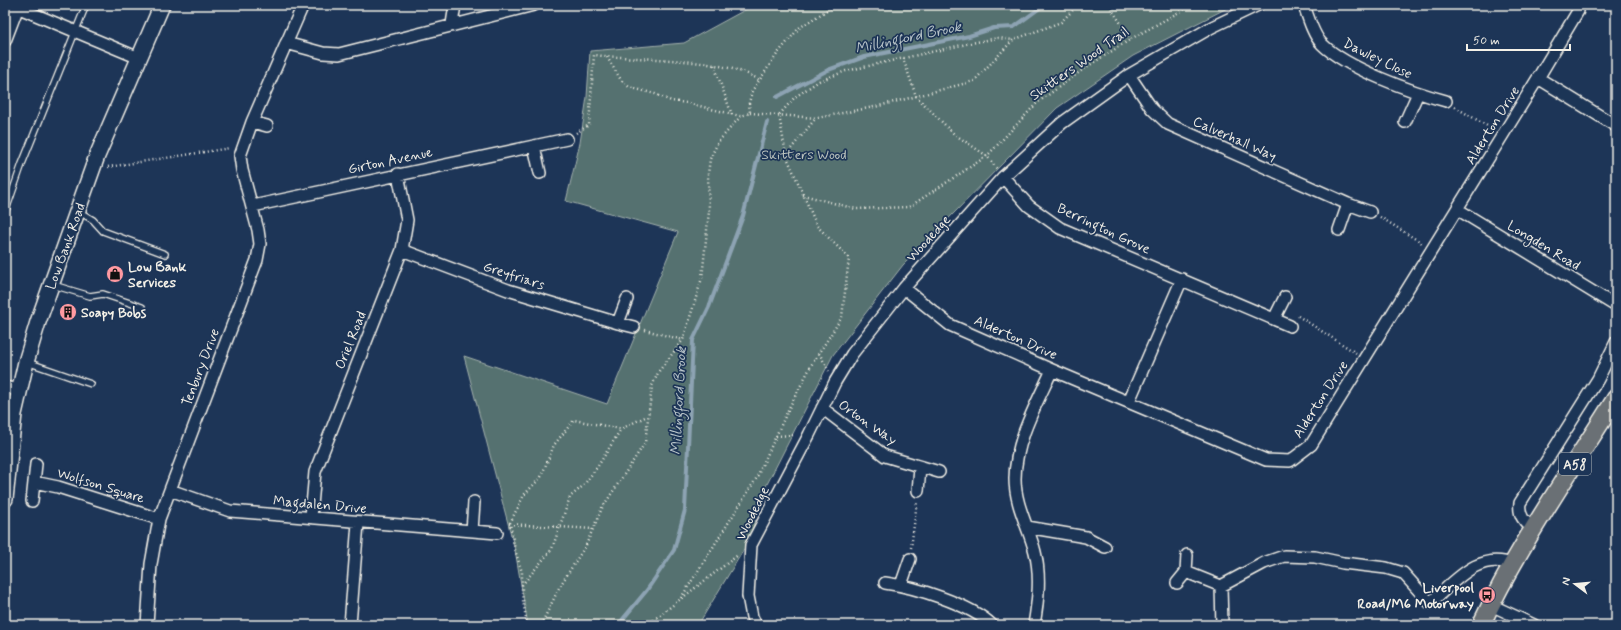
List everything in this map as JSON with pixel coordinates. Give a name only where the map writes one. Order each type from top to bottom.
[{"type":"main road","name":"A58","points":[[1482,625],[1491,605],[1534,530],[1616,398]]},
{"type":"street","name":"Low Bank Road","points":[[5,498],[12,388],[26,362],[93,169],[162,5]]},
{"type":"street","name":"Tenbury Drive","points":[[147,625],[151,564],[159,519],[257,260],[260,244],[253,206],[242,170],[240,156],[242,146],[303,5]]},
{"type":"street","points":[[452,24],[455,5]]},
{"type":"street","points":[[286,43],[324,54],[339,54],[452,24],[534,5]]},
{"type":"street","name":"Woodedge","points":[[756,625],[752,617],[748,596],[751,545],[810,435],[835,382],[852,354],[904,288],[1003,177],[1062,123],[1129,75],[1212,27],[1258,5]]},
{"type":"street","name":"Dawley Close","points":[[1304,5],[1308,18],[1321,43],[1340,59],[1418,94],[1446,101]]},
{"type":"street","name":"Alderton Drive","points":[[904,288],[950,325],[1052,370],[1129,401],[1266,460],[1290,461],[1311,445],[1538,78],[1578,11],[1578,5]]},
{"type":"street","points":[[5,41],[15,6],[139,58]]},
{"type":"street","name":"Calverhall Way","points":[[1129,75],[1152,109],[1168,124],[1348,204],[1370,212]]},
{"type":"street","points":[[1538,78],[1616,126]]},
{"type":"street","name":"Dawley Close","points":[[1405,122],[1418,94]]},
{"type":"street","points":[[252,122],[266,126]]},
{"type":"street","name":"Girton Avenue","points":[[253,206],[567,139]]},
{"type":"street","points":[[534,146],[540,173]]},
{"type":"street","name":"Oriel Road","points":[[311,517],[312,483],[317,466],[402,250],[407,220],[398,174]]},
{"type":"street","name":"Berrington Grove","points":[[1003,177],[1029,206],[1060,228],[1290,326]]},
{"type":"street","points":[[1339,230],[1348,204]]},
{"type":"street","name":"Longden Road","points":[[1457,209],[1616,306]]},
{"type":"street","name":"Greyfriars","points":[[402,250],[508,290],[634,328]]},
{"type":"street","points":[[1129,401],[1182,279]]},
{"type":"street","points":[[1274,319],[1285,297]]},
{"type":"street","points":[[618,323],[627,299]]},
{"type":"street","points":[[1534,530],[1524,521],[1519,511],[1520,504],[1598,379],[1616,342]]},
{"type":"street","points":[[1034,625],[1039,590],[1035,553],[1019,505],[1015,479],[1018,450],[1052,370]]},
{"type":"street","name":"Orton Way","points":[[822,408],[885,456],[920,468],[939,472]]},
{"type":"street","name":"Wolfson Square","points":[[32,501],[36,464]]},
{"type":"street","points":[[918,491],[920,468]]},
{"type":"street","name":"Wolfson Square","points":[[34,482],[58,486],[159,519]]},
{"type":"street","name":"Magdalen Drive","points":[[170,490],[230,511],[311,517],[358,523],[498,533]]},
{"type":"street","points":[[472,531],[474,502]]},
{"type":"street","points":[[350,625],[358,523]]},
{"type":"street","points":[[1027,527],[1086,537],[1105,547]]},
{"type":"street","points":[[1177,583],[1186,572],[1187,555]]},
{"type":"street","points":[[1222,586],[1264,562],[1284,556],[1315,557],[1343,563],[1386,568],[1403,573],[1430,603],[1471,568],[1481,562],[1500,561],[1514,565]]},
{"type":"street","points":[[901,585],[910,559]]},
{"type":"street","points":[[1186,572],[1222,586]]},
{"type":"street","points":[[885,583],[901,585],[954,603],[982,616],[992,625]]},
{"type":"street","points":[[1222,586],[1222,625]]},
{"type":"street","points":[[1491,605],[1534,625]]},
{"type":"lane","points":[[5,213],[22,164],[86,5]]},
{"type":"lane","points":[[78,211],[93,220],[103,231],[165,254]]},
{"type":"lane","points":[[52,284],[90,296],[103,294],[142,307]]},
{"type":"lane","points":[[26,362],[91,384]]},
{"type":"path","points":[[750,113],[749,103],[752,90],[778,53],[799,28],[835,5]]},
{"type":"path","points":[[607,56],[621,80],[629,87],[655,94],[671,101],[687,103],[740,116],[750,113],[817,118],[879,106],[974,81],[1013,40],[1061,22],[1078,5]]},
{"type":"path","points":[[1109,5],[1131,39]]},
{"type":"path","name":"Skitters Wood Trail","points":[[803,195],[856,209],[909,207],[987,156],[1037,103],[1088,66],[1131,39],[1192,5]]},
{"type":"path","points":[[779,115],[795,97],[819,81],[846,71],[998,38],[1013,40]]},
{"type":"path","points":[[567,139],[589,125],[594,55],[714,64],[750,74],[759,80]]},
{"type":"path","points":[[903,58],[916,96],[954,134],[987,156]]},
{"type":"path","points":[[714,64],[732,115]]},
{"type":"path","points":[[1446,101],[1503,135]]},
{"type":"path","points":[[681,598],[756,479],[776,436],[819,353],[842,317],[850,258],[817,226],[786,155],[779,115]]},
{"type":"path","points":[[542,625],[560,586],[586,545],[602,508],[645,442],[652,386],[659,371],[683,340],[702,278],[710,211],[708,174],[710,159],[718,142],[740,116]]},
{"type":"path","points":[[786,155],[817,118]]},
{"type":"path","points":[[93,169],[242,146]]},
{"type":"path","points":[[1370,212],[1432,249]]},
{"type":"path","points":[[1290,326],[1298,316],[1365,358]]},
{"type":"path","points":[[634,328],[683,340]]},
{"type":"path","points":[[819,353],[835,382]]},
{"type":"path","points":[[522,585],[552,549],[570,497],[583,486],[598,466],[621,429],[648,416]]},
{"type":"path","points":[[498,533],[510,523],[524,495],[541,477],[554,445],[574,420],[621,429]]},
{"type":"path","points":[[776,436],[810,435]]},
{"type":"path","points":[[910,559],[918,491]]},
{"type":"path","points":[[510,523],[592,529]]},
{"type":"path","points":[[510,523],[515,550],[522,572],[522,585],[527,625]]},
{"type":"path","points":[[647,625],[751,545]]},
{"type":"green space","name":"Skitters Wood","points":[[754,5],[1233,5],[1133,56],[1057,108],[903,265],[833,355],[763,492],[749,541],[698,625],[528,625],[515,550],[464,356],[607,404],[678,232],[566,201],[580,143],[587,97],[590,51],[684,43]]},
{"type":"waterway","name":"Millingford Brook","points":[[777,97],[828,70],[864,57],[969,36],[994,28],[1014,27],[1044,5]]},
{"type":"waterway","name":"Millingford Brook","points":[[618,625],[647,590],[674,550],[685,510],[693,340],[709,307],[743,216],[767,122]]},
{"type":"place","name":"Low Bank Services","points":[[115,274]]},
{"type":"place","name":"Soapy Bobs","points":[[68,312]]},
{"type":"place","name":"Liverpool Road/M6 Motorway","points":[[1487,595]]}]
